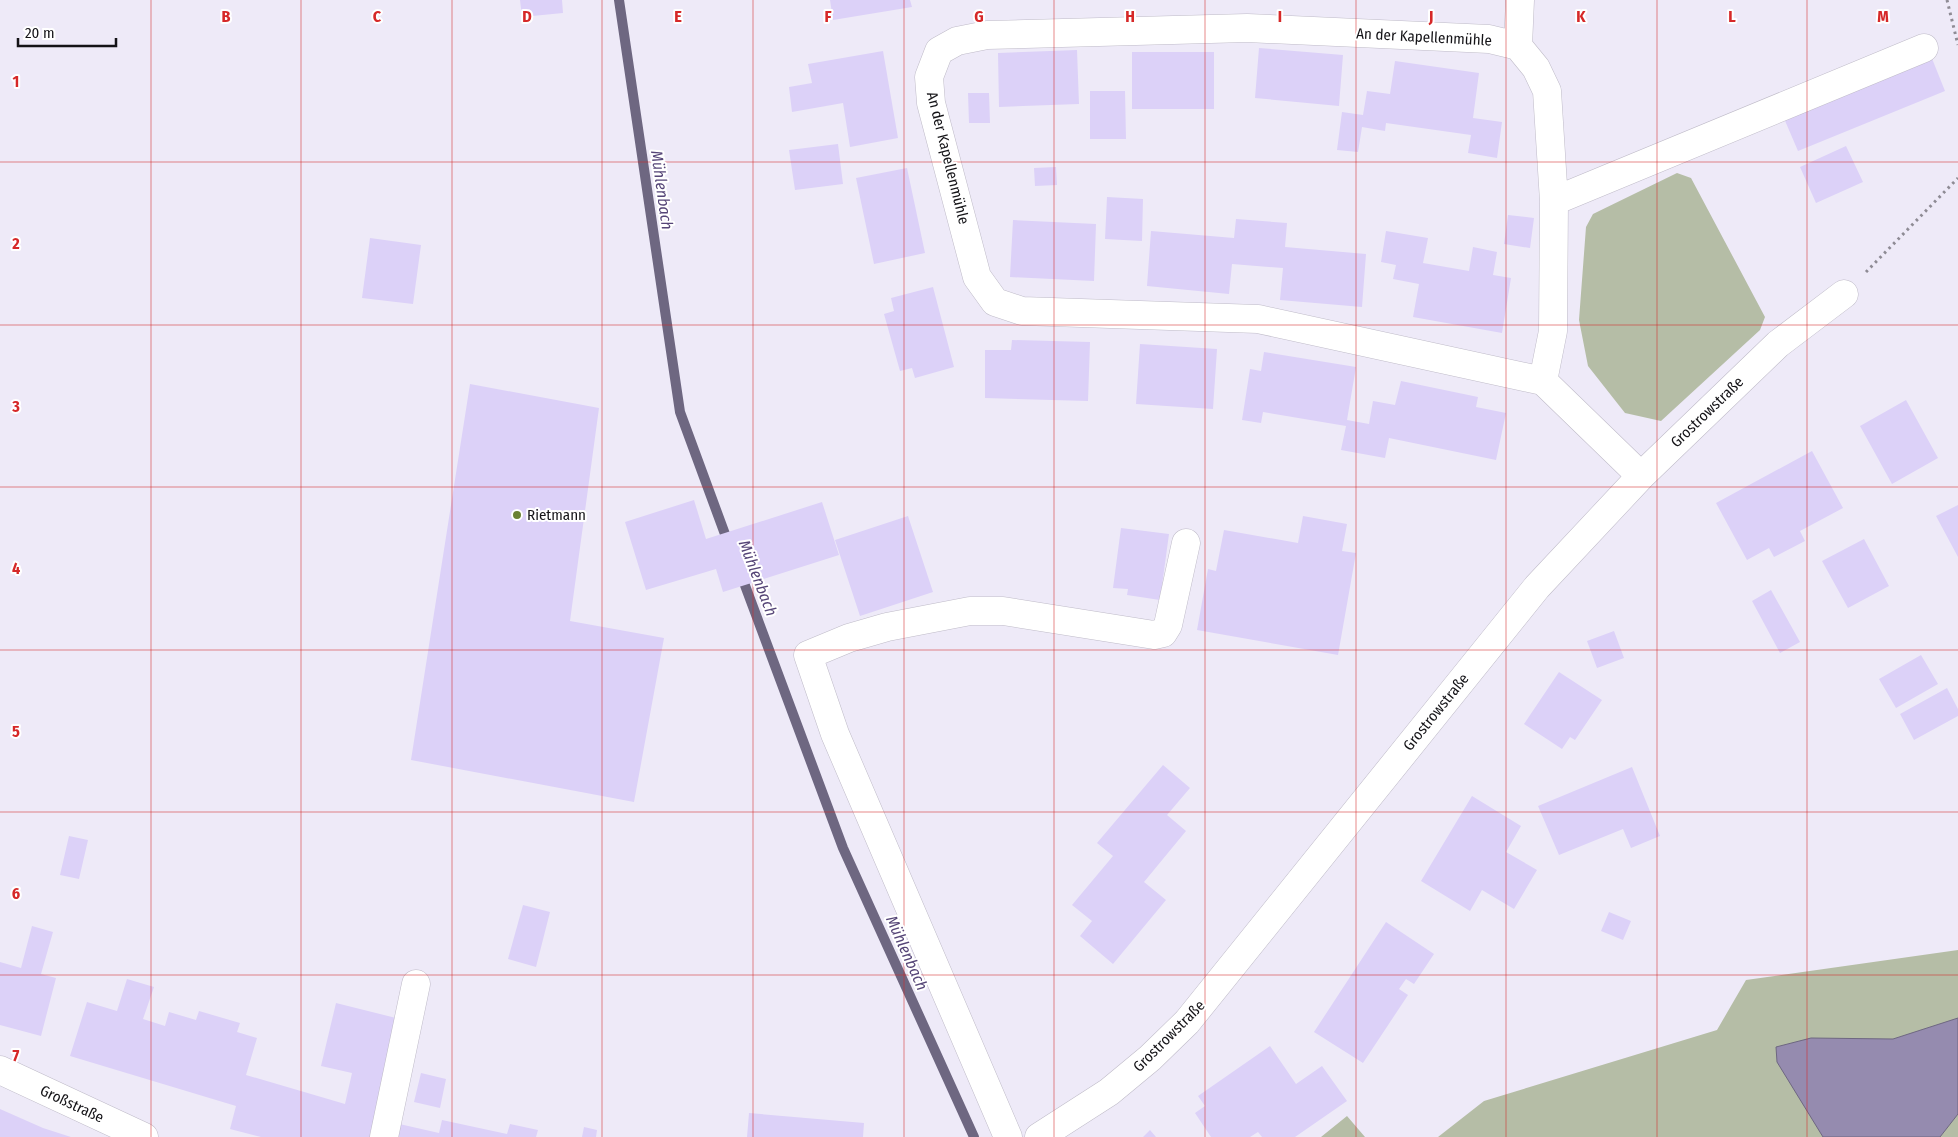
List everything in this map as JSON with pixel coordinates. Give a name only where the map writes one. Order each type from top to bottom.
[{"type":"street","points":[[1520,0],[1518,46],[1536,68],[1547,90],[1554,201],[1553,331],[1544,381],[1640,476]]},
{"type":"street","name":"An der Kapellenmühle","points":[[1518,46],[1489,39],[1247,28],[987,35],[957,40],[939,51],[929,77],[931,103],[977,277],[995,302],[1022,311],[1258,319],[1544,381]]},
{"type":"street","points":[[1554,201],[1924,48]]},
{"type":"street","name":"Grostrowstraße","points":[[1039,1137],[1109,1092],[1150,1058],[1187,1022],[1537,587],[1640,476],[1778,344],[1844,294]]},
{"type":"street","points":[[1008,1137],[834,734],[808,655],[849,638],[887,627],[970,611],[1003,611],[1154,635],[1163,633],[1168,625],[1186,543]]},
{"type":"street","points":[[384,1137],[416,984]]},
{"type":"street","name":"Großstraße","points":[[0,1070],[144,1137]]},
{"type":"path","points":[[1947,0],[1958,45]]},
{"type":"path","points":[[1844,294],[1958,178]]},
{"type":"green space","points":[[1677,173],[1691,178],[1765,317],[1760,330],[1661,421],[1625,413],[1588,366],[1579,320],[1586,227],[1593,214]]},
{"type":"green space","points":[[1958,950],[1958,1137],[1438,1137],[1484,1101],[1717,1030],[1746,980]]},
{"type":"green space","points":[[1347,1116],[1365,1137],[1321,1137]]},
{"type":"shaded area","points":[[1958,1018],[1958,1114],[1940,1137],[1823,1137],[1777,1062],[1776,1047],[1811,1038],[1893,1039]]},
{"type":"building","points":[[520,0],[562,0],[563,13],[522,17]]},
{"type":"building","points":[[830,0],[910,0],[912,7],[833,20]]},
{"type":"building","points":[[1259,48],[1343,55],[1339,106],[1255,98]]},
{"type":"building","points":[[1077,50],[1079,104],[999,107],[998,53]]},
{"type":"building","points":[[883,51],[898,138],[850,147],[843,103],[792,112],[789,87],[812,83],[808,64]]},
{"type":"building","points":[[1132,52],[1214,52],[1214,109],[1132,109]]},
{"type":"building","points":[[1931,56],[1945,91],[1798,151],[1783,116]]},
{"type":"building","points":[[1395,61],[1479,73],[1473,118],[1502,122],[1497,158],[1468,153],[1471,135],[1386,123],[1385,131],[1362,127],[1358,152],[1337,150],[1342,112],[1363,115],[1367,91],[1390,94]]},
{"type":"building","points":[[1090,91],[1125,91],[1126,139],[1090,139]]},
{"type":"building","points":[[968,93],[989,93],[990,123],[969,123]]},
{"type":"building","points":[[838,144],[843,184],[795,190],[789,150]]},
{"type":"building","points":[[1846,146],[1863,182],[1816,203],[1800,167]]},
{"type":"building","points":[[1056,167],[1057,185],[1035,186],[1034,168]]},
{"type":"building","points":[[907,168],[925,253],[874,264],[856,178]]},
{"type":"building","points":[[1107,197],[1143,199],[1142,241],[1105,239]]},
{"type":"building","points":[[1508,215],[1534,218],[1530,248],[1504,244]]},
{"type":"building","points":[[1236,219],[1287,223],[1285,247],[1366,254],[1362,307],[1280,300],[1283,268],[1232,264],[1229,294],[1147,286],[1151,231],[1234,238]]},
{"type":"building","points":[[1013,220],[1096,224],[1094,281],[1010,277]]},
{"type":"building","points":[[1386,231],[1428,238],[1423,263],[1469,271],[1473,247],[1497,252],[1493,275],[1511,278],[1502,333],[1413,317],[1419,284],[1393,279],[1396,265],[1381,262]]},
{"type":"building","points":[[370,238],[421,245],[413,304],[362,298]]},
{"type":"building","points":[[933,287],[954,367],[915,378],[912,368],[900,371],[884,314],[894,311],[891,298]]},
{"type":"building","points":[[1012,340],[1090,342],[1088,401],[985,398],[985,350],[1011,350]]},
{"type":"building","points":[[1140,344],[1217,349],[1213,409],[1136,404]]},
{"type":"building","points":[[1264,352],[1356,367],[1347,420],[1369,424],[1373,401],[1395,405],[1401,381],[1478,397],[1476,407],[1506,413],[1496,460],[1389,438],[1385,458],[1341,450],[1346,426],[1263,412],[1261,423],[1242,420],[1250,369],[1261,371]]},
{"type":"building","name":"Rietmann","points":[[470,384],[599,408],[570,621],[664,638],[634,802],[411,760]]},
{"type":"building","points":[[1906,400],[1938,458],[1892,484],[1860,426]]},
{"type":"building","points":[[1812,451],[1843,508],[1800,531],[1805,541],[1774,557],[1769,548],[1747,560],[1716,503]]},
{"type":"building","points":[[694,500],[706,539],[822,502],[839,555],[723,592],[716,569],[646,590],[625,522]]},
{"type":"building","points":[[1958,505],[1958,557],[1936,516]]},
{"type":"building","points":[[908,516],[933,592],[860,616],[835,540]]},
{"type":"building","points":[[1303,516],[1347,524],[1342,551],[1356,553],[1338,655],[1197,630],[1208,569],[1216,571],[1224,530],[1298,543]]},
{"type":"building","points":[[1121,528],[1169,534],[1160,600],[1127,595],[1128,589],[1113,588]]},
{"type":"building","points":[[1864,539],[1889,586],[1848,608],[1822,561]]},
{"type":"building","points":[[1771,590],[1800,642],[1780,653],[1752,601]]},
{"type":"building","points":[[1614,631],[1624,658],[1597,668],[1587,641]]},
{"type":"building","points":[[1921,655],[1938,684],[1896,708],[1879,679]]},
{"type":"building","points":[[1559,672],[1602,700],[1575,740],[1570,737],[1562,749],[1524,724]]},
{"type":"building","points":[[1947,688],[1958,709],[1958,716],[1914,740],[1900,714]]},
{"type":"building","points":[[1163,765],[1190,788],[1167,815],[1186,831],[1144,882],[1166,900],[1113,964],[1080,936],[1092,921],[1072,905],[1113,856],[1097,843]]},
{"type":"building","points":[[1632,767],[1660,836],[1631,848],[1623,829],[1559,855],[1538,806]]},
{"type":"building","points":[[1472,796],[1521,826],[1506,852],[1537,870],[1514,909],[1482,890],[1470,911],[1421,881]]},
{"type":"building","points":[[69,836],[88,840],[79,879],[60,875]]},
{"type":"building","points":[[523,905],[550,912],[536,967],[508,959]]},
{"type":"building","points":[[1609,912],[1631,921],[1623,940],[1601,931]]},
{"type":"building","points":[[1386,922],[1434,954],[1414,984],[1406,979],[1399,989],[1408,995],[1363,1063],[1314,1032]]},
{"type":"building","points":[[32,926],[53,932],[41,974],[56,978],[41,1036],[0,1025],[0,962],[21,968]]},
{"type":"building","points":[[127,979],[154,987],[143,1019],[165,1026],[169,1012],[196,1020],[199,1011],[240,1023],[237,1032],[257,1038],[246,1075],[345,1104],[352,1073],[321,1066],[336,1003],[396,1018],[375,1112],[380,1114],[373,1137],[261,1137],[230,1129],[236,1106],[70,1056],[87,1002],[117,1011]]},
{"type":"building","points":[[1270,1046],[1296,1084],[1322,1066],[1347,1101],[1295,1137],[1262,1137],[1258,1132],[1250,1137],[1211,1137],[1195,1113],[1205,1106],[1198,1096]]},
{"type":"building","points":[[421,1073],[446,1079],[440,1108],[414,1102]]},
{"type":"building","points":[[0,1109],[43,1128],[71,1137],[0,1137]]},
{"type":"building","points":[[749,1113],[864,1123],[863,1137],[747,1137]]},
{"type":"building","points":[[442,1120],[507,1134],[510,1124],[538,1130],[536,1137],[392,1137],[395,1123],[439,1133]]},
{"type":"building","points":[[584,1127],[597,1130],[596,1137],[582,1137]]},
{"type":"building","points":[[1150,1130],[1156,1137],[1143,1137]]},
{"type":"waterway","name":"Mühlenbach","points":[[619,0],[680,412],[729,545]]},
{"type":"waterway","name":"Mühlenbach","points":[[740,572],[843,848],[974,1137]]},
{"type":"place","name":"Rietmann","points":[[517,515]]}]
